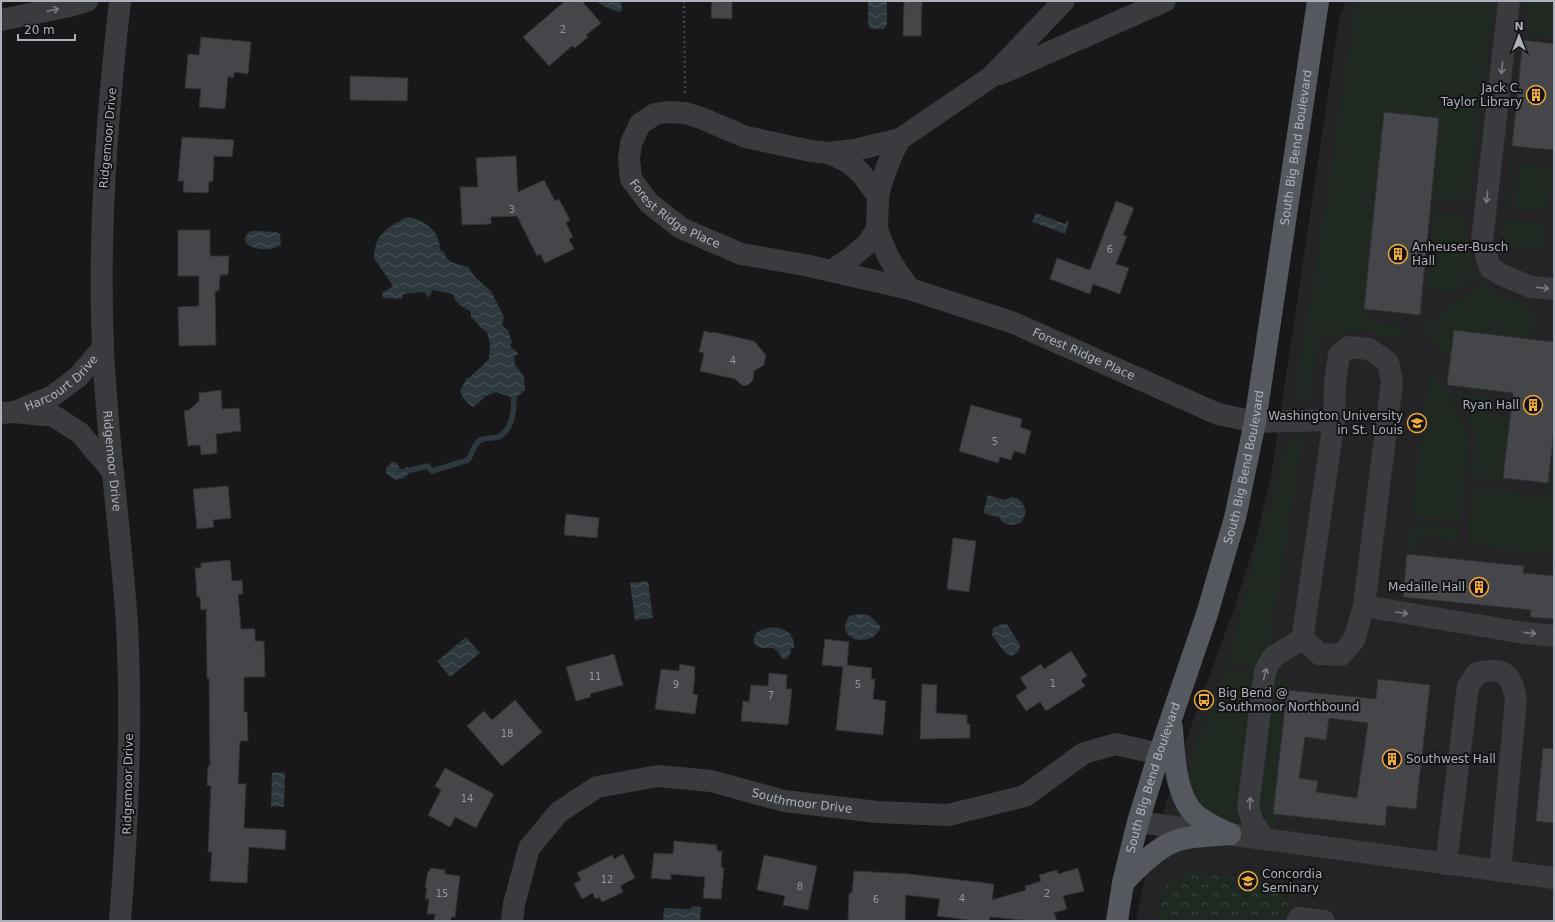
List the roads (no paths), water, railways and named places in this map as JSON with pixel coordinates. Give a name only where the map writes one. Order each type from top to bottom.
[{"type":"main road","name":"South Big Bend Boulevard","points":[[1117,921],[1123,882],[1138,822],[1159,754],[1207,614],[1235,518],[1255,422],[1321,5]]},
{"type":"main road","points":[[1172,716],[1176,773],[1185,800],[1196,815],[1213,826],[1230,834]]},
{"type":"main road","points":[[1123,882],[1156,853],[1170,843],[1185,839],[1230,834]]},
{"type":"street","points":[[1,20],[70,6],[87,1]]},
{"type":"street","name":"Ridgemoor Drive","points":[[120,1],[104,171],[102,258],[103,348],[113,472],[122,557],[127,627],[129,699],[129,772],[126,852],[120,921]]},
{"type":"street","name":"Forest Ridge Place","points":[[991,77],[1064,1]]},
{"type":"street","name":"Forest Ridge Place","points":[[1165,1],[991,77],[900,139],[873,146],[829,153],[811,151],[746,137],[701,118],[685,114],[668,112],[655,114],[640,124],[631,143],[629,159],[631,179],[649,203],[681,228],[741,254],[830,271],[910,289],[1014,323],[1218,414],[1255,422],[1334,420]]},
{"type":"street","points":[[1509,1],[1482,241],[1490,268],[1502,275],[1531,287],[1554,289]]},
{"type":"street","name":"Forest Ridge Place","points":[[900,139],[883,176],[878,196],[877,229],[885,251],[894,268],[910,289]]},
{"type":"street","name":"Forest Ridge Place","points":[[829,153],[848,162],[861,173],[878,196]]},
{"type":"street","points":[[830,271],[852,257],[867,244],[877,229]]},
{"type":"street","points":[[1264,838],[1253,823],[1248,807],[1265,671],[1273,657],[1303,638],[1334,420],[1335,382],[1339,355],[1349,346],[1369,349],[1388,362],[1392,382],[1364,606],[1354,640],[1341,655],[1319,654],[1303,638]]},
{"type":"street","name":"Harcourt Drive","points":[[7,412],[51,397],[78,377],[103,348]]},
{"type":"street","name":"Harcourt Drive","points":[[7,412],[54,416],[80,432],[113,472]]},
{"type":"street","points":[[1364,606],[1518,632],[1554,636]]},
{"type":"street","points":[[1446,864],[1468,686],[1477,673],[1490,670],[1501,672],[1512,680],[1516,700],[1500,871]]},
{"type":"street","name":"Southmoor Drive","points":[[512,921],[514,904],[529,848],[559,812],[597,787],[658,776],[712,781],[784,801],[877,812],[948,815],[1025,796],[1084,753],[1116,744],[1159,754]]},
{"type":"street","points":[[1138,822],[1554,878]]},
{"type":"street","points":[[1297,921],[1299,918],[1324,921]]},
{"type":"water","points":[[596,1],[623,1],[621,3],[621,12],[607,8]]},
{"type":"water","points":[[868,1],[887,1],[887,24],[884,29],[871,29],[868,25]]},
{"type":"water","points":[[1036,213],[1065,224],[1066,221],[1069,222],[1065,234],[1032,222]]},
{"type":"water","points":[[408,217],[414,218],[426,224],[437,237],[440,250],[444,252],[446,258],[453,263],[468,267],[476,278],[491,291],[504,317],[502,325],[508,330],[512,342],[510,346],[518,353],[514,356],[515,365],[524,376],[525,390],[518,396],[511,397],[496,392],[486,396],[474,407],[464,399],[460,391],[467,378],[469,378],[489,359],[490,344],[487,332],[482,329],[471,317],[471,312],[457,303],[453,294],[432,290],[431,295],[428,297],[424,292],[403,294],[402,299],[383,298],[382,293],[393,286],[374,258],[375,247],[384,232]]},
{"type":"water","points":[[251,231],[276,232],[280,234],[281,245],[263,249],[248,245],[245,242],[245,239]]},
{"type":"water","points":[[393,461],[397,463],[400,469],[404,469],[407,466],[411,470],[404,477],[395,480],[386,473],[386,468]]},
{"type":"water","points":[[988,495],[1004,500],[1012,497],[1017,498],[1022,502],[1026,512],[1021,523],[1012,525],[1006,524],[1000,518],[983,513]]},
{"type":"water","points":[[648,581],[653,618],[635,620],[630,583]]},
{"type":"water","points":[[859,614],[869,615],[881,627],[872,638],[859,640],[853,638],[846,631],[845,625],[849,616]]},
{"type":"water","points":[[1002,624],[1007,624],[1020,645],[1019,651],[1012,656],[1005,653],[992,635],[993,628]]},
{"type":"water","points":[[773,627],[785,631],[791,635],[793,639],[794,648],[791,648],[791,652],[787,659],[783,659],[775,649],[761,648],[754,643],[756,633]]},
{"type":"water","points":[[466,637],[480,653],[450,677],[437,661]]},
{"type":"water","points":[[283,772],[285,774],[284,807],[271,806],[272,773]]},
{"type":"water","points":[[692,906],[701,907],[700,921],[663,921],[664,908],[691,909]]},
{"type":"waterway","points":[[411,470],[427,466],[432,471],[468,460],[479,441],[498,437],[506,430],[513,414],[514,398]]},
{"type":"place","name":"Jack C. Taylor Library","points":[[1536,95]]},
{"type":"place","name":"Anheuser-Busch Hall","points":[[1398,254]]},
{"type":"place","name":"Ryan Hall","points":[[1533,405]]},
{"type":"place","name":"Washington University in St. Louis","points":[[1417,423]]},
{"type":"place","name":"Medaille Hall","points":[[1479,587]]},
{"type":"place","name":"Big Bend @ Southmoor Northbound","points":[[1204,700]]},
{"type":"place","name":"Southwest Hall","points":[[1392,759]]},
{"type":"place","name":"Concordia Seminary","points":[[1248,881]]}]
